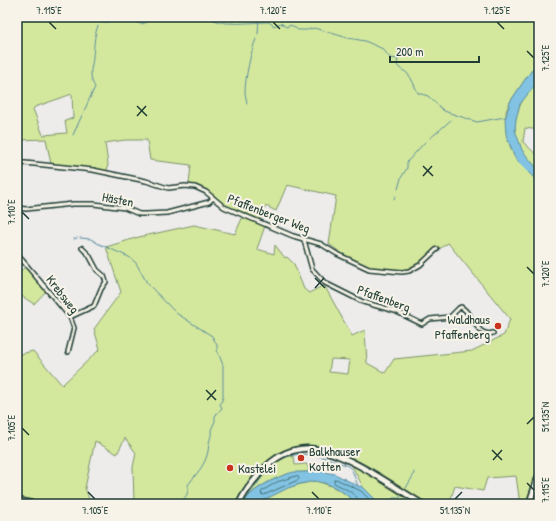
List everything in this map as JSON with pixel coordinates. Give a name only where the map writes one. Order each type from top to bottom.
[{"type":"main road","points":[[239,504],[248,487],[272,461],[293,451],[304,449],[324,452],[351,461],[422,504]]},
{"type":"main road","points":[[529,504],[539,474]]},
{"type":"main road","points":[[17,500],[34,504]]},
{"type":"street","name":"Pfaffenberger Weg","points":[[17,164],[23,162],[93,170],[146,181],[168,188],[193,186],[204,191],[224,207],[304,240],[321,244],[334,252],[370,269],[402,272],[409,271],[420,265],[437,250]]},
{"type":"street","name":"Hästen","points":[[17,208],[26,209],[73,204],[94,204],[125,208],[138,213],[167,213],[207,202],[213,198]]},
{"type":"street","name":"Pfaffenberg","points":[[304,240],[311,266],[315,272],[325,283],[356,299],[395,311],[422,324],[430,319],[450,317],[461,307],[464,308],[472,317],[479,330],[488,334],[493,333]]},
{"type":"street","points":[[70,317],[94,306],[101,289],[106,283],[105,277],[97,270],[89,255],[82,248]]},
{"type":"street","name":"Krebsweg","points":[[17,254],[70,317],[74,325],[74,330],[68,352]]},
{"type":"green space","points":[[17,17],[230,17],[231,21],[247,17],[539,17],[539,61],[510,102],[506,111],[507,138],[514,156],[539,183],[539,469],[527,504],[518,504],[519,497],[516,476],[487,478],[483,491],[455,486],[449,504],[425,504],[352,459],[336,453],[304,446],[289,450],[256,474],[246,487],[237,504],[134,504],[133,467],[136,453],[125,438],[117,454],[95,441],[85,488],[91,504],[39,504],[17,498],[17,355],[33,351],[62,385],[100,349],[94,329],[121,292],[106,247],[139,237],[194,225],[235,234],[244,214],[226,206],[203,188],[189,184],[191,165],[150,160],[147,140],[125,140],[105,143],[108,164],[107,171],[51,164],[46,139],[17,140]],"holes":[[[72,94],[73,118],[65,121],[67,133],[43,135],[33,109]],[[287,185],[336,196],[329,244],[354,261],[375,269],[388,271],[408,269],[423,262],[436,248],[438,250],[448,243],[510,319],[504,335],[472,351],[394,359],[385,373],[367,363],[365,330],[352,336],[324,285],[309,293],[304,289],[294,264],[287,257],[285,258],[275,245],[274,254],[257,249],[266,223],[260,220],[266,206],[276,211]],[[331,359],[350,360],[348,374],[329,372]]]},
{"type":"green space","points":[[539,80],[539,98],[534,111],[539,113],[539,130],[525,128],[523,142],[539,157],[539,171],[521,149],[515,130],[521,103]]},
{"type":"green space","points":[[26,266],[46,291],[34,304],[17,293],[17,275]]},
{"type":"green space","points":[[287,455],[294,457],[295,465],[307,464],[309,472],[287,474],[272,480],[251,494],[244,504],[241,504],[249,489],[260,475],[272,464]]},
{"type":"green space","points":[[351,464],[413,500],[412,502],[415,504],[380,504],[363,487]]},
{"type":"green space","points":[[315,481],[338,490],[358,504],[256,504],[276,492],[292,486]]},
{"type":"water","points":[[539,61],[539,80],[520,104],[515,130],[522,150],[539,171],[539,183],[514,156],[506,134],[505,120],[510,102]]},
{"type":"water","points":[[313,470],[335,474],[363,487],[380,504],[358,504],[340,490],[328,484],[315,481],[288,488],[256,504],[244,504],[247,499],[258,489],[281,476],[294,472],[306,472]]},
{"type":"waterway","points":[[66,17],[71,17]]},
{"type":"waterway","points":[[105,17],[112,21],[128,17]]},
{"type":"waterway","points":[[129,17],[135,22],[141,24],[147,22],[153,17]]},
{"type":"waterway","points":[[203,17],[225,23],[269,22],[274,26],[281,23],[286,27],[291,25],[298,30],[314,28],[348,38],[365,41],[383,49],[390,58],[398,59],[397,65],[409,75],[418,93],[428,96],[444,111],[477,122],[505,117]]},
{"type":"waterway","points":[[258,34],[259,17]]},
{"type":"waterway","points":[[102,23],[111,21]]},
{"type":"waterway","points":[[73,135],[95,87],[91,77],[91,70],[95,37],[98,26]]},
{"type":"waterway","points":[[247,104],[245,92],[246,80],[250,57],[256,39]]},
{"type":"waterway","points":[[430,138],[451,120]]},
{"type":"waterway","points":[[398,189],[401,178],[407,168],[407,162],[426,141]]},
{"type":"waterway","points":[[80,238],[91,239],[129,257],[136,263],[147,283],[176,313],[212,336],[217,345],[217,350],[223,365],[223,398],[220,404],[222,408],[215,416],[205,461],[188,485],[187,494],[181,504]]},
{"type":"waterway","points":[[249,495],[265,473],[274,464],[292,455],[301,454],[330,459],[348,466],[352,470],[358,486]]},
{"type":"waterway","points":[[406,488],[414,472]]},
{"type":"waterway","points":[[387,504],[393,498],[400,498],[401,496]]},
{"type":"place","name":"Waldhaus Pfaffenberg","points":[[498,326]]},
{"type":"place","name":"Balkhauser Kotten","points":[[301,458]]},
{"type":"place","name":"Kastelei","points":[[230,468]]}]
